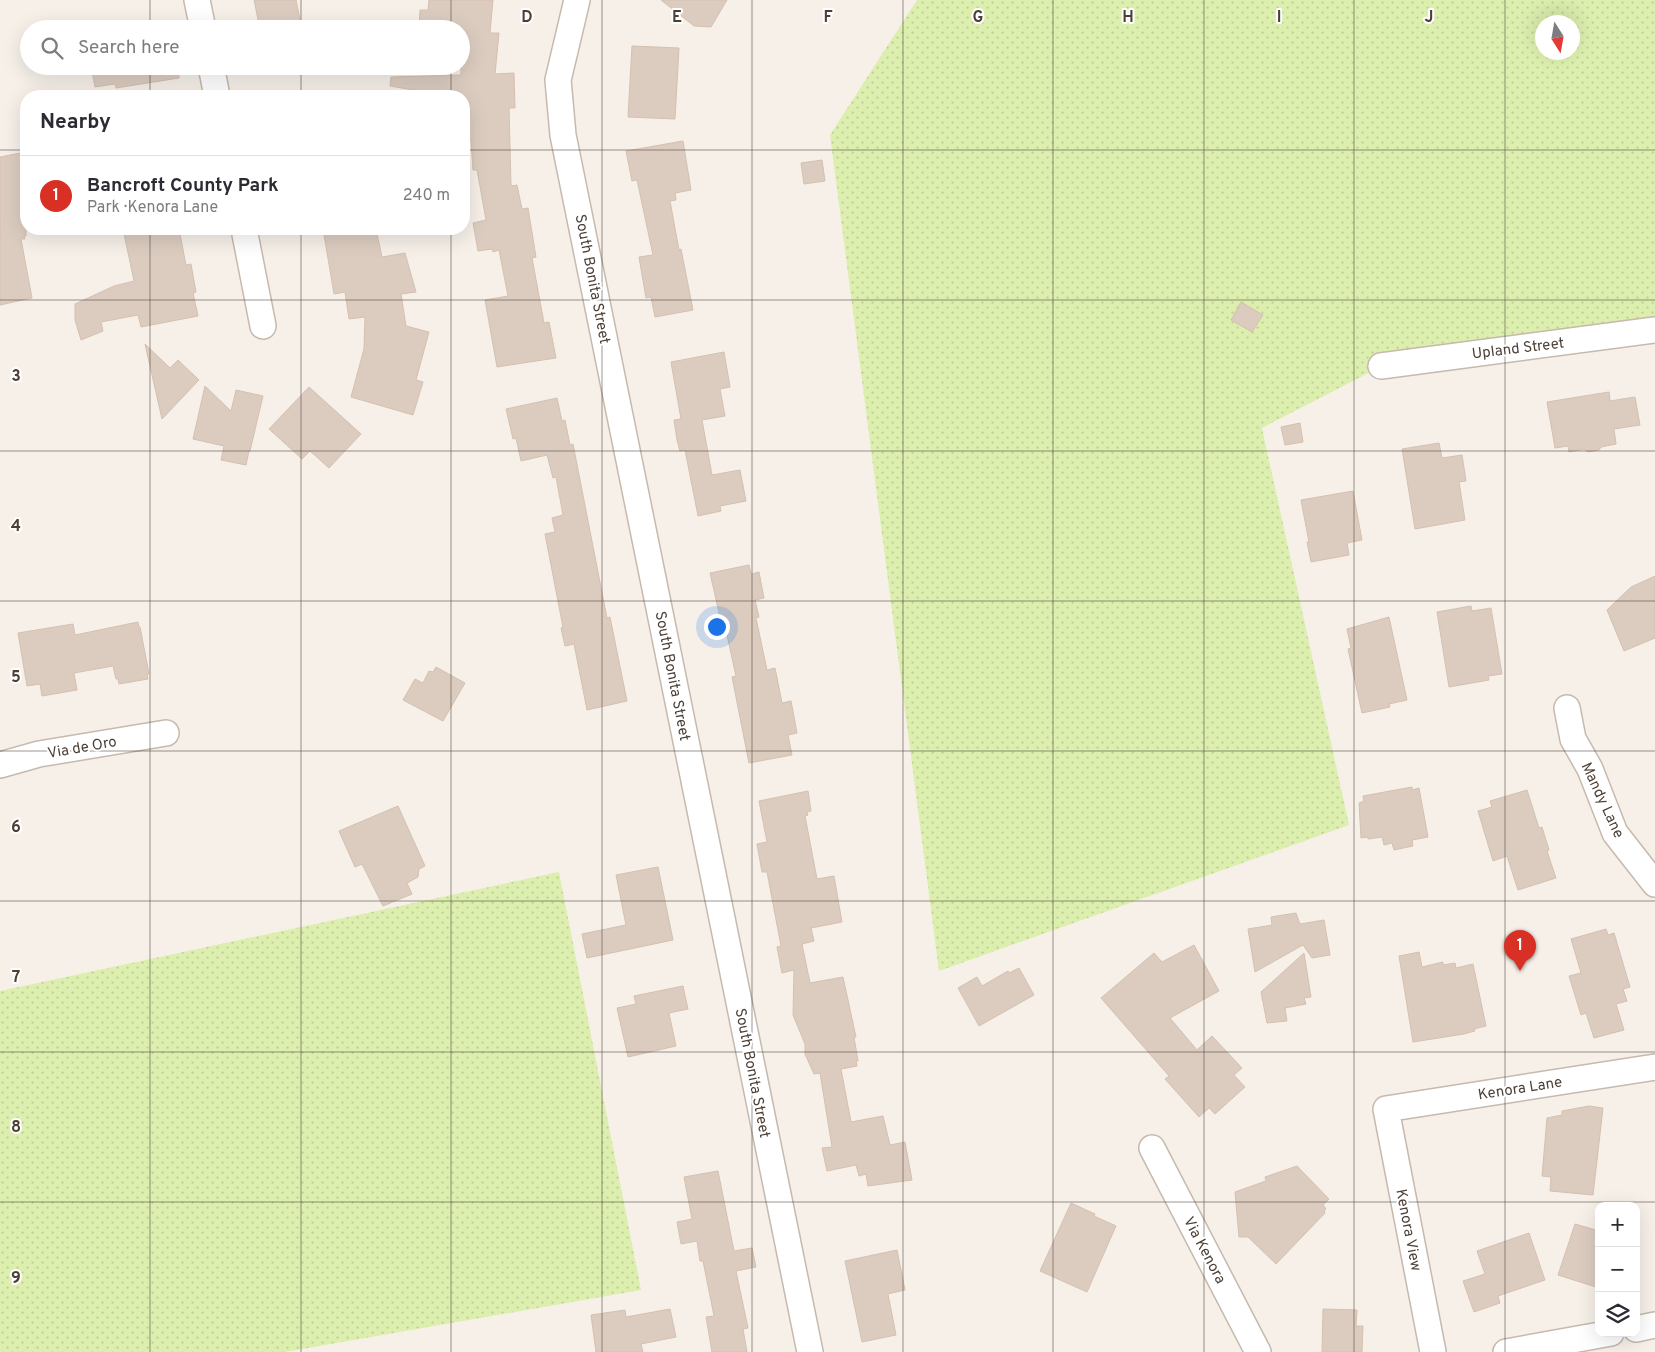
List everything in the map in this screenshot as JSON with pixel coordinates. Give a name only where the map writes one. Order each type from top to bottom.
[{"type":"street","points":[[197,0],[201,20]]},
{"type":"street","name":"South Bonita Street","points":[[577,0],[558,80],[563,135],[810,1352]]},
{"type":"street","points":[[213,75],[216,90]]},
{"type":"street","points":[[245,235],[263,326]]},
{"type":"street","name":"Upland Street","points":[[1382,366],[1655,330]]},
{"type":"street","name":"Mandy Lane","points":[[1567,708],[1573,739],[1590,769],[1615,833],[1655,884]]},
{"type":"street","name":"Via de Oro","points":[[0,765],[39,754],[166,733]]},
{"type":"street","name":"Kenora Lane","points":[[1386,1109],[1655,1067]]},
{"type":"street","name":"Kenora View","points":[[1386,1109],[1433,1352]]},
{"type":"street","name":"Via Kenora","points":[[1152,1148],[1258,1352]]},
{"type":"street","points":[[1640,1328],[1655,1325]]},
{"type":"street","points":[[1506,1352],[1595,1336]]},
{"type":"green space","points":[[917,0],[1655,0],[1655,324],[1382,366],[1262,428],[1349,825],[939,971],[830,135]]},
{"type":"green space","points":[[559,872],[641,1290],[285,1352],[0,1352],[0,991]]},
{"type":"building","points":[[254,0],[296,0],[300,20],[258,20]]},
{"type":"building","points":[[429,0],[493,0],[490,33],[499,33],[495,74],[514,73],[515,108],[509,108],[511,186],[517,185],[522,209],[528,208],[536,257],[532,258],[544,323],[549,322],[556,358],[497,367],[485,300],[508,296],[499,250],[493,252],[492,249],[478,251],[473,223],[486,220],[477,170],[473,170],[470,140],[470,90],[413,90],[390,86],[391,77],[470,75],[470,20],[419,20],[420,10],[428,10]]},
{"type":"building","points":[[661,0],[727,0],[711,27],[694,26]]},
{"type":"building","points":[[632,46],[679,48],[675,119],[628,117]]},
{"type":"building","points":[[93,75],[179,75],[179,78],[116,88],[115,84],[95,87]]},
{"type":"building","points":[[683,141],[691,190],[675,193],[676,200],[670,201],[693,310],[655,317],[651,297],[646,298],[639,257],[653,255],[637,180],[632,181],[626,151]]},
{"type":"building","points":[[20,153],[20,235],[26,235],[24,236],[25,239],[21,239],[32,298],[0,305],[0,157]]},
{"type":"building","points":[[822,160],[825,181],[804,184],[801,163]]},
{"type":"building","points":[[124,235],[180,235],[186,265],[191,264],[196,292],[193,293],[198,316],[141,327],[138,315],[101,322],[103,331],[81,340],[75,320],[75,304],[114,286],[134,281]]},
{"type":"building","points":[[324,235],[377,235],[382,257],[405,253],[416,292],[401,294],[406,326],[429,332],[416,380],[423,382],[413,415],[351,397],[364,349],[365,317],[349,319],[345,292],[334,294]]},
{"type":"building","points":[[1241,302],[1263,315],[1252,332],[1231,320]]},
{"type":"building","points":[[145,344],[170,368],[178,360],[199,380],[162,419]]},
{"type":"building","points":[[724,352],[730,387],[720,389],[725,416],[702,420],[712,475],[740,470],[746,501],[720,506],[721,511],[698,516],[685,450],[680,451],[677,440],[674,420],[681,419],[671,362]]},
{"type":"building","points":[[205,386],[231,411],[236,390],[263,396],[246,465],[221,460],[224,446],[193,439]]},
{"type":"building","points":[[309,387],[361,434],[329,468],[310,451],[302,459],[269,429]]},
{"type":"building","points":[[1609,392],[1610,401],[1635,397],[1640,425],[1614,429],[1616,444],[1601,447],[1599,450],[1588,452],[1584,449],[1569,452],[1568,446],[1555,448],[1547,402]]},
{"type":"building","points":[[557,398],[562,421],[565,420],[570,445],[573,444],[607,618],[610,617],[627,701],[587,710],[574,644],[565,646],[545,534],[555,532],[552,518],[563,515],[556,477],[553,478],[547,455],[521,461],[516,438],[513,439],[506,409]]},
{"type":"building","points":[[1300,423],[1303,442],[1285,445],[1281,427]]},
{"type":"building","points":[[1439,443],[1442,458],[1462,455],[1466,481],[1459,482],[1465,520],[1415,529],[1402,449]]},
{"type":"building","points":[[1353,491],[1362,540],[1347,543],[1349,555],[1311,562],[1301,500]]},
{"type":"building","points":[[749,565],[751,574],[759,572],[764,598],[755,600],[759,617],[756,618],[767,670],[775,668],[782,703],[791,701],[797,733],[788,735],[792,755],[749,763],[732,677],[736,676],[725,626],[722,626],[710,573]]},
{"type":"building","points":[[1655,576],[1655,638],[1624,651],[1607,610],[1631,587]]},
{"type":"building","points":[[1471,606],[1472,611],[1491,608],[1502,674],[1488,676],[1489,680],[1449,687],[1437,612]]},
{"type":"building","points":[[1389,617],[1407,700],[1389,704],[1390,707],[1362,713],[1348,649],[1351,648],[1347,629]]},
{"type":"building","points":[[138,622],[149,674],[147,674],[148,679],[119,684],[113,666],[74,673],[77,690],[42,696],[40,684],[27,686],[18,633],[73,624],[75,635]]},
{"type":"building","points":[[436,667],[465,683],[443,721],[403,700],[415,679],[423,683],[429,671],[433,672]]},
{"type":"building","points":[[1412,787],[1412,790],[1419,788],[1428,837],[1412,840],[1413,846],[1394,850],[1392,843],[1384,845],[1382,837],[1361,838],[1359,803],[1364,801],[1363,796]]},
{"type":"building","points":[[1527,790],[1539,828],[1542,827],[1549,850],[1547,851],[1556,878],[1518,890],[1507,856],[1493,861],[1478,811],[1492,807],[1490,801]]},
{"type":"building","points":[[808,791],[811,811],[807,812],[808,815],[805,816],[817,879],[834,876],[842,922],[811,928],[814,941],[802,944],[810,983],[843,977],[856,1037],[854,1037],[858,1061],[856,1061],[857,1066],[841,1069],[851,1122],[883,1116],[890,1145],[905,1142],[912,1180],[868,1186],[866,1174],[859,1176],[856,1165],[827,1171],[822,1148],[832,1147],[820,1073],[814,1074],[805,1054],[805,1044],[793,1015],[794,970],[782,973],[777,947],[781,946],[767,872],[762,872],[757,844],[767,842],[759,801]]},
{"type":"building","points":[[398,806],[425,866],[419,869],[418,877],[407,883],[412,894],[383,906],[362,864],[355,867],[339,831]]},
{"type":"building","points":[[658,867],[673,940],[587,958],[582,934],[626,925],[616,875]]},
{"type":"building","points":[[1296,913],[1300,924],[1324,920],[1330,955],[1312,958],[1303,945],[1255,972],[1248,929],[1272,925],[1271,917]]},
{"type":"building","points":[[1606,929],[1608,935],[1614,933],[1630,987],[1623,989],[1627,1001],[1616,1004],[1624,1030],[1594,1038],[1586,1013],[1581,1015],[1569,976],[1581,973],[1571,939]]},
{"type":"building","points":[[1194,945],[1219,991],[1170,1018],[1197,1050],[1212,1036],[1242,1068],[1234,1075],[1245,1087],[1215,1114],[1209,1108],[1199,1117],[1165,1079],[1169,1076],[1101,998],[1154,953],[1162,962]]},
{"type":"building","points":[[1419,952],[1422,967],[1443,962],[1443,965],[1455,963],[1456,968],[1473,964],[1486,1026],[1464,1034],[1413,1042],[1399,956]]},
{"type":"building","points":[[1304,953],[1311,997],[1304,998],[1306,1004],[1285,1008],[1287,1021],[1267,1023],[1261,992]]},
{"type":"building","points":[[1019,968],[1034,995],[979,1026],[958,988],[977,977],[982,986],[1008,971],[1009,973]]},
{"type":"building","points":[[683,986],[688,1009],[669,1013],[676,1046],[628,1057],[617,1008],[636,1004],[634,996]]},
{"type":"building","points":[[1589,1106],[1603,1108],[1593,1195],[1550,1191],[1551,1177],[1542,1176],[1547,1118],[1562,1115],[1562,1111]]},
{"type":"building","points":[[1297,1166],[1329,1199],[1323,1205],[1326,1209],[1325,1213],[1276,1264],[1248,1237],[1239,1237],[1235,1192],[1266,1181],[1265,1177]]},
{"type":"building","points":[[718,1171],[734,1251],[752,1248],[756,1267],[736,1271],[748,1328],[743,1329],[747,1352],[712,1352],[706,1317],[714,1316],[703,1261],[700,1261],[697,1241],[681,1244],[677,1222],[692,1219],[684,1177]]},
{"type":"building","points":[[1071,1203],[1116,1226],[1087,1292],[1040,1271]]},
{"type":"building","points":[[1575,1224],[1595,1230],[1595,1287],[1558,1275]]},
{"type":"building","points":[[1529,1233],[1545,1280],[1498,1296],[1500,1303],[1474,1312],[1463,1281],[1485,1274],[1477,1251]]},
{"type":"building","points":[[897,1250],[905,1290],[888,1294],[896,1335],[862,1342],[845,1261]]},
{"type":"building","points":[[670,1309],[676,1337],[641,1344],[643,1352],[596,1352],[591,1315],[625,1310],[626,1317]]},
{"type":"building","points":[[1323,1309],[1357,1310],[1356,1326],[1363,1326],[1362,1352],[1322,1352]]},
{"type":"place","name":"Bancroft County Park","points":[[1520,971]]}]
